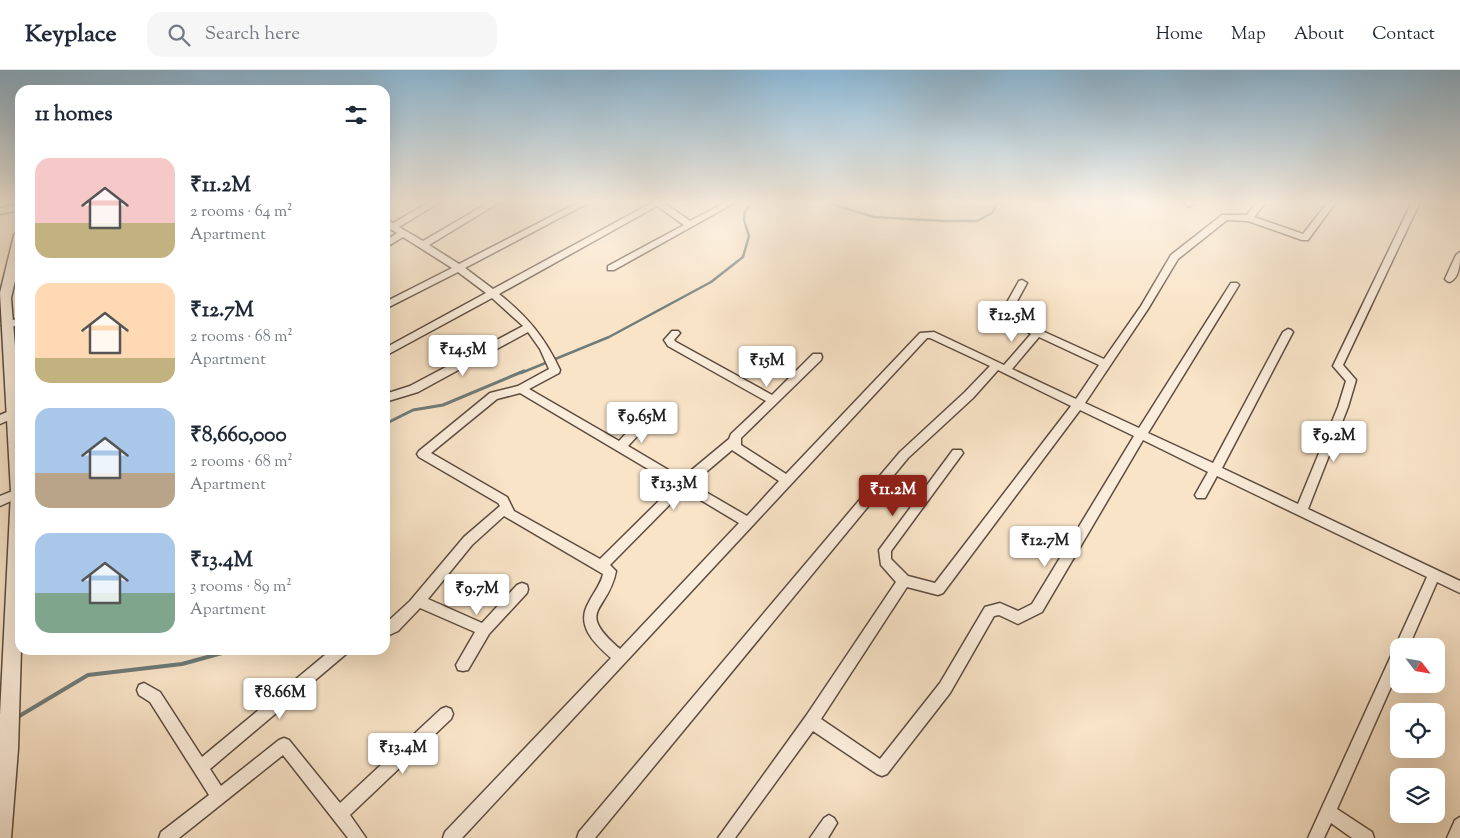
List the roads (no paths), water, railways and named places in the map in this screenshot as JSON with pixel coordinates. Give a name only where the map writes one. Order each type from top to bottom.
[{"type":"street","points":[[411,238],[493,293],[529,327],[550,354],[555,370],[521,389],[494,396],[423,454],[503,500],[508,514],[610,571],[608,582],[590,609],[588,618],[595,635],[621,658]]},
{"type":"street","points":[[423,245],[435,238]]},
{"type":"street","points":[[390,303],[516,238]]},
{"type":"street","points":[[390,349],[594,238]]},
{"type":"street","points":[[611,268],[666,238]]},
{"type":"street","points":[[957,453],[885,550],[884,561],[904,581],[938,589],[1078,404],[1145,307],[1174,257],[1198,238]]},
{"type":"street","points":[[1301,510],[1343,406],[1351,380],[1338,366],[1399,238]]},
{"type":"street","points":[[1450,279],[1460,255]]},
{"type":"street","points":[[15,265],[3,298],[14,323],[15,353]]},
{"type":"street","points":[[1022,283],[1005,314],[1037,333],[1106,364]]},
{"type":"street","points":[[811,721],[882,769],[945,688],[990,610],[1000,609],[1018,618],[1037,608],[1141,434],[1234,285]]},
{"type":"street","points":[[390,396],[414,389],[529,327]]},
{"type":"street","points":[[1201,496],[1216,470],[1251,398],[1288,332]]},
{"type":"street","points":[[676,333],[669,340],[672,344],[773,400]]},
{"type":"street","points":[[585,838],[904,455],[1037,333]]},
{"type":"street","points":[[451,838],[924,335],[931,334],[1002,367],[1460,588]]},
{"type":"street","points":[[788,481],[735,448],[735,437],[817,357]]},
{"type":"street","points":[[521,389],[749,523]]},
{"type":"street","points":[[15,395],[7,416],[15,428]]},
{"type":"street","points":[[620,447],[652,413]]},
{"type":"street","points":[[601,566],[683,484],[734,442]]},
{"type":"street","points":[[0,501],[15,494]]},
{"type":"street","points":[[390,630],[408,614],[417,600],[468,541],[506,508]]},
{"type":"street","points":[[1406,638],[1434,575]]},
{"type":"street","points":[[726,838],[811,721],[904,581]]},
{"type":"street","points":[[463,665],[484,630],[522,589]]},
{"type":"street","points":[[417,600],[484,630]]},
{"type":"street","points":[[1,838],[15,637]]},
{"type":"street","points":[[201,767],[335,655]]},
{"type":"street","points":[[1316,838],[1390,673]]},
{"type":"street","points":[[144,690],[155,697],[219,797]]},
{"type":"street","points":[[339,815],[446,714]]},
{"type":"street","points":[[168,838],[284,744],[358,838]]},
{"type":"street","points":[[1328,812],[1366,838]]},
{"type":"street","points":[[818,838],[829,823]]},
{"type":"street","points":[[1455,838],[1460,825]]},
{"type":"waterway","points":[[521,373],[609,337],[711,282],[743,257],[748,238]]},
{"type":"waterway","points":[[390,422],[413,410],[443,405],[524,371]]},
{"type":"waterway","points":[[16,718],[88,675],[182,664],[215,655]]}]
